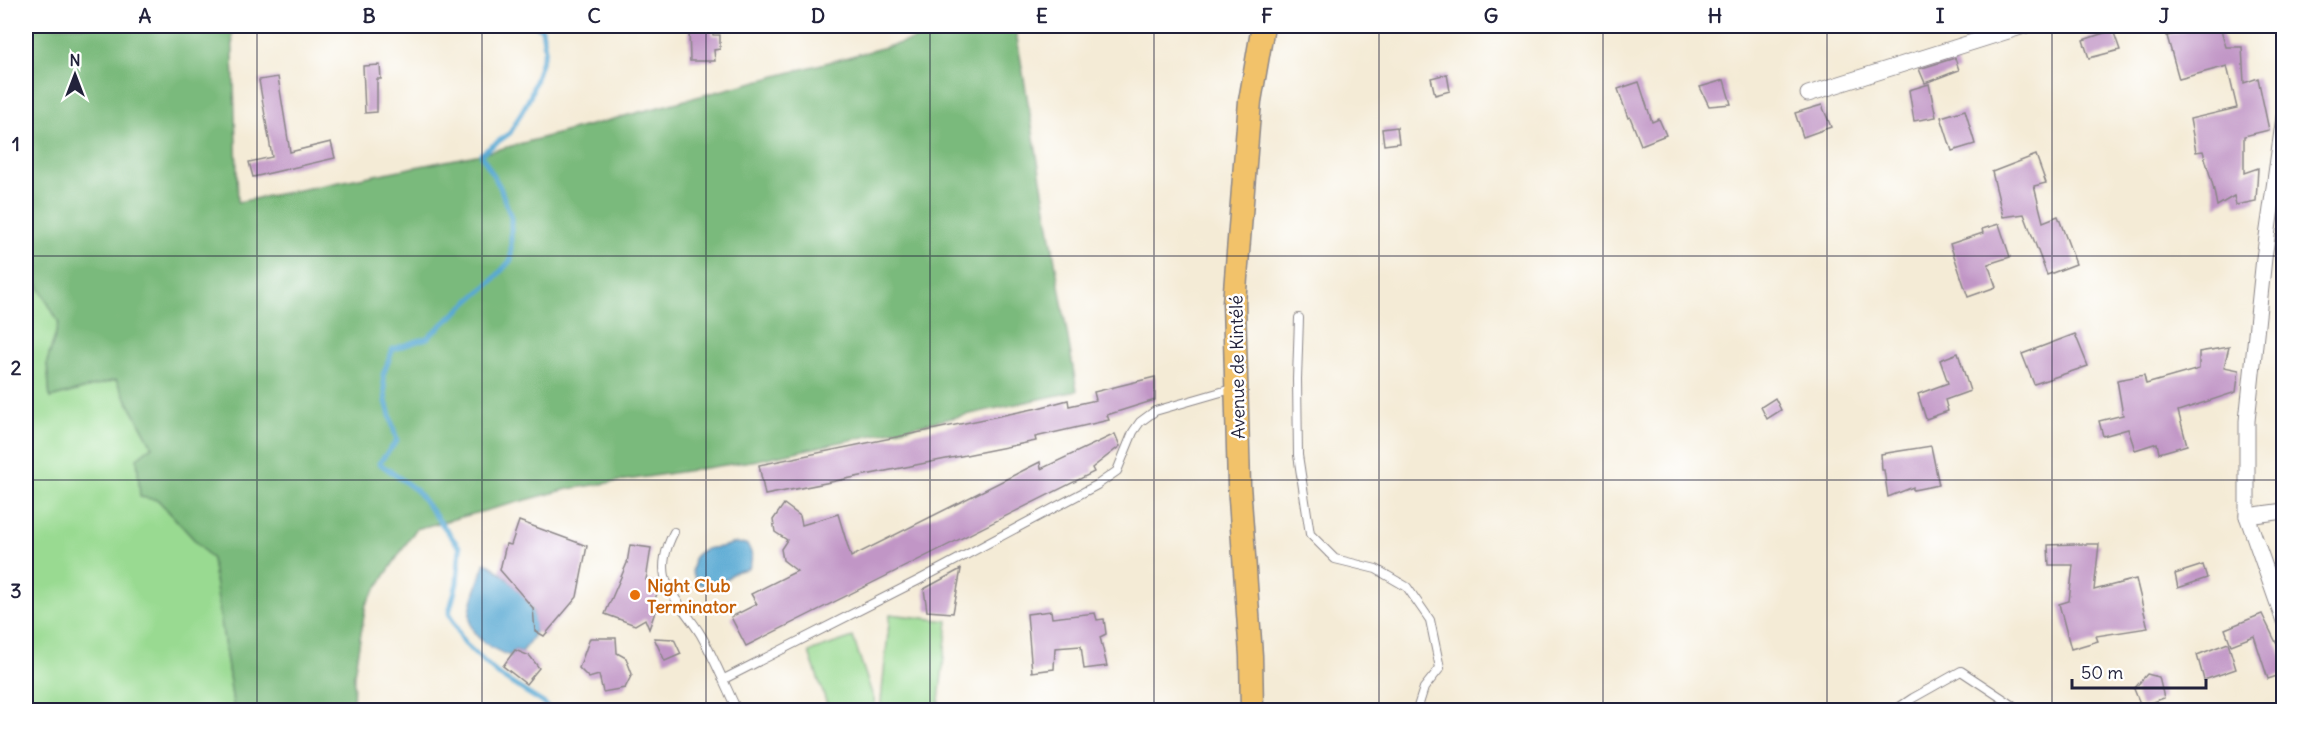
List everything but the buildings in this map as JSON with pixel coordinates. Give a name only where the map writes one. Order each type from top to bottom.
[{"type":"main road","name":"Avenue de Kintélé","points":[[1252,711],[1251,656],[1239,484],[1234,303],[1250,101],[1263,26]]},
{"type":"street","points":[[1808,94],[2024,26]]},
{"type":"street","points":[[2283,117],[2264,258],[2247,421],[2247,516],[2283,621]]},
{"type":"street","points":[[2247,516],[2283,512]]},
{"type":"lane","points":[[1299,318],[1298,455],[1310,534],[1335,559],[1376,569],[1407,587],[1431,621],[1440,668],[1424,688],[1417,711]]},
{"type":"lane","points":[[724,679],[919,580],[1097,485],[1117,471],[1133,432],[1140,422],[1155,411],[1236,388]]},
{"type":"lane","points":[[674,532],[664,551],[665,576],[674,600],[700,633],[724,679],[737,711]]},
{"type":"lane","points":[[1895,711],[1961,671],[2020,711]]},
{"type":"green space","points":[[31,26],[232,26],[238,202],[481,154],[965,26],[1015,26],[1077,391],[758,460],[568,489],[416,529],[366,604],[354,674],[353,710],[234,710],[212,559],[158,500],[140,497],[137,458],[152,446],[116,380],[50,398],[47,362],[59,323],[26,264],[26,87]]},
{"type":"green space","points":[[26,264],[59,323],[47,362],[50,398],[116,380],[152,446],[158,500],[212,559],[234,710],[26,710]]},
{"type":"green space","points":[[890,614],[948,621],[938,710],[880,710]]},
{"type":"green space","points":[[853,637],[877,709],[829,710],[809,652]]},
{"type":"water","points":[[733,543],[746,544],[750,550],[752,555],[749,568],[730,575],[718,588],[698,583],[692,572],[694,557],[708,548]]},
{"type":"water","points":[[485,562],[511,582],[533,612],[536,622],[535,632],[522,652],[515,650],[510,656],[491,647],[472,629],[471,607]]},
{"type":"waterway","points":[[537,26],[542,29],[545,50],[530,97],[510,133],[481,154],[500,187],[511,217],[511,260],[492,281],[427,338],[393,349],[383,375],[386,401],[397,441],[379,463],[416,490],[460,548],[457,583],[449,613],[464,643],[500,676],[545,704],[550,710]]},
{"type":"place","name":"Night Club Terminator","points":[[635,595]]}]
